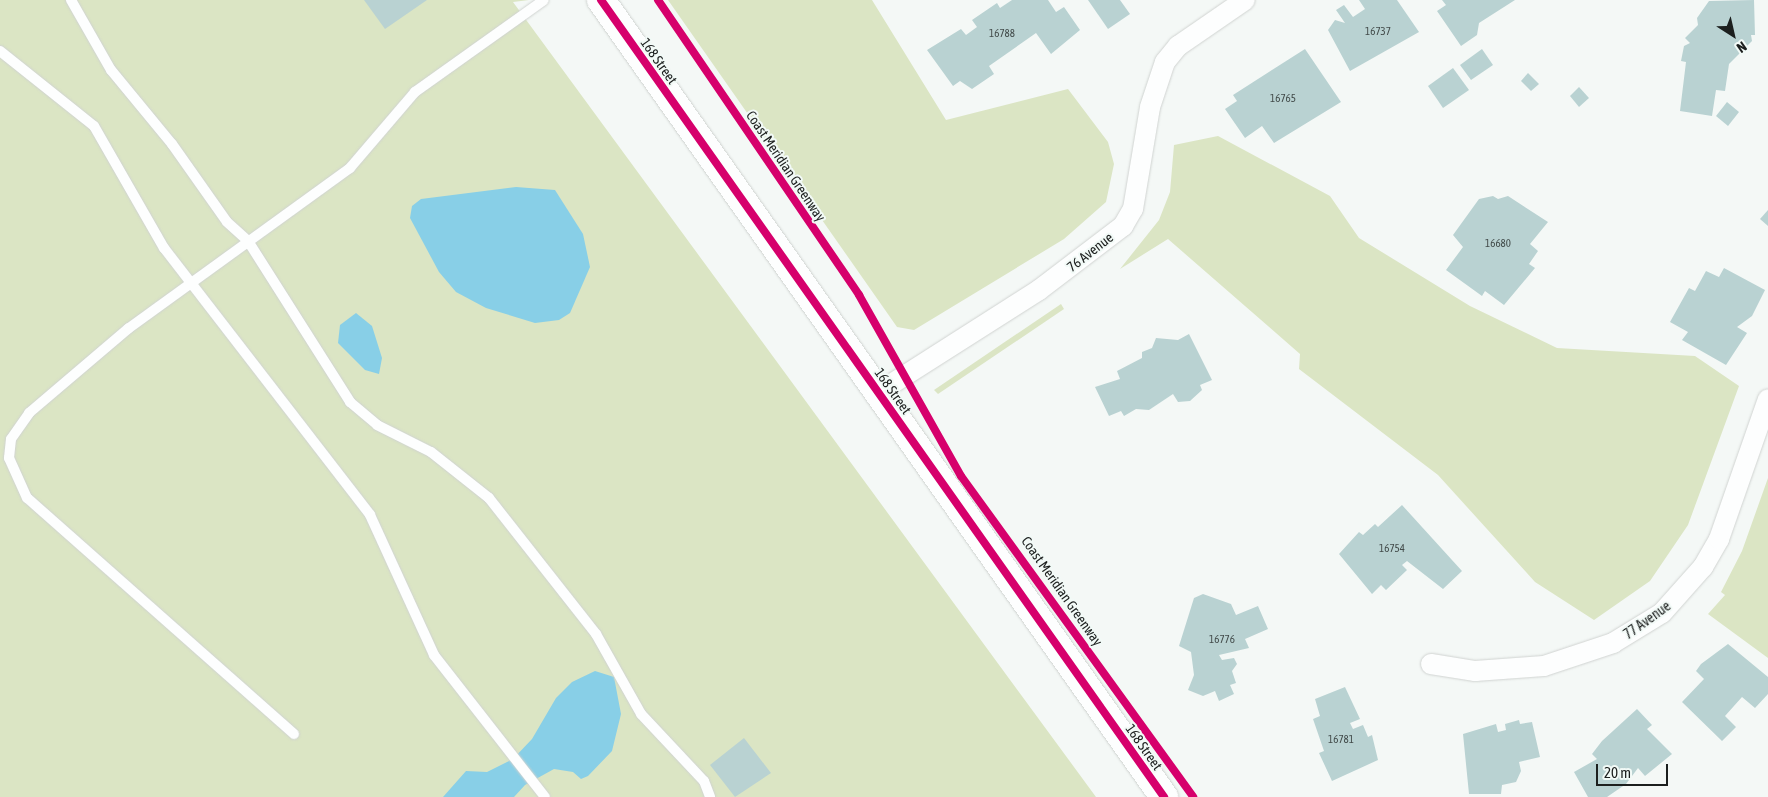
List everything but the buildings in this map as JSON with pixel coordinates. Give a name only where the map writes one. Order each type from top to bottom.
[{"type":"main road","name":"168 Street","points":[[601,0],[1164,797]]},
{"type":"street","name":"76 Avenue","points":[[879,392],[1039,290],[1123,226],[1133,209],[1152,98],[1165,62],[1178,46],[1245,0]]},
{"type":"street","name":"77 Avenue","points":[[1431,664],[1476,672],[1544,666],[1613,643],[1662,613],[1703,567],[1719,538],[1768,398]]},
{"type":"lane","points":[[71,0],[111,70],[172,144],[227,222],[248,241],[350,402],[377,425],[431,452],[489,498],[596,634],[641,714],[704,781],[710,797]]},
{"type":"lane","points":[[294,734],[46,518],[18,486],[9,458],[11,439],[29,414],[192,281],[350,168],[415,92],[544,0]]},
{"type":"lane","points":[[0,51],[94,126],[152,231],[370,515],[434,655],[515,754],[543,793]]},
{"type":"green space","points":[[0,0],[529,0],[513,2],[1096,797],[0,797]]},
{"type":"green space","points":[[668,0],[872,0],[946,120],[1068,89],[1108,142],[1114,164],[1106,202],[1064,239],[914,330],[897,327]]},
{"type":"green space","points":[[1218,136],[1330,196],[1359,238],[1470,306],[1557,348],[1695,356],[1739,386],[1688,525],[1650,581],[1594,620],[1535,582],[1438,475],[1299,369],[1300,354],[1168,239],[1120,269],[1159,220],[1170,192],[1174,145]]},
{"type":"green space","points":[[1061,304],[1064,309],[938,394],[934,390]]},
{"type":"green space","points":[[1768,478],[1768,658],[1708,614],[1725,595],[1721,592],[1742,551]]},
{"type":"water","points":[[516,187],[555,190],[583,234],[590,267],[570,313],[559,320],[535,323],[486,308],[456,292],[439,272],[410,218],[412,206],[421,199]]},
{"type":"water","points":[[356,313],[372,326],[382,358],[379,374],[365,370],[338,343],[340,325]]},
{"type":"water","points":[[595,671],[614,677],[621,714],[612,751],[588,776],[581,779],[573,772],[554,769],[525,785],[514,797],[443,797],[466,771],[487,772],[513,759],[532,739],[556,698],[572,682]]},
{"type":"cycle path","points":[[601,0],[1164,797]]},
{"type":"cycle path","name":"Coast Meridian Greenway","points":[[658,0],[859,295],[961,476],[1193,797]]}]
